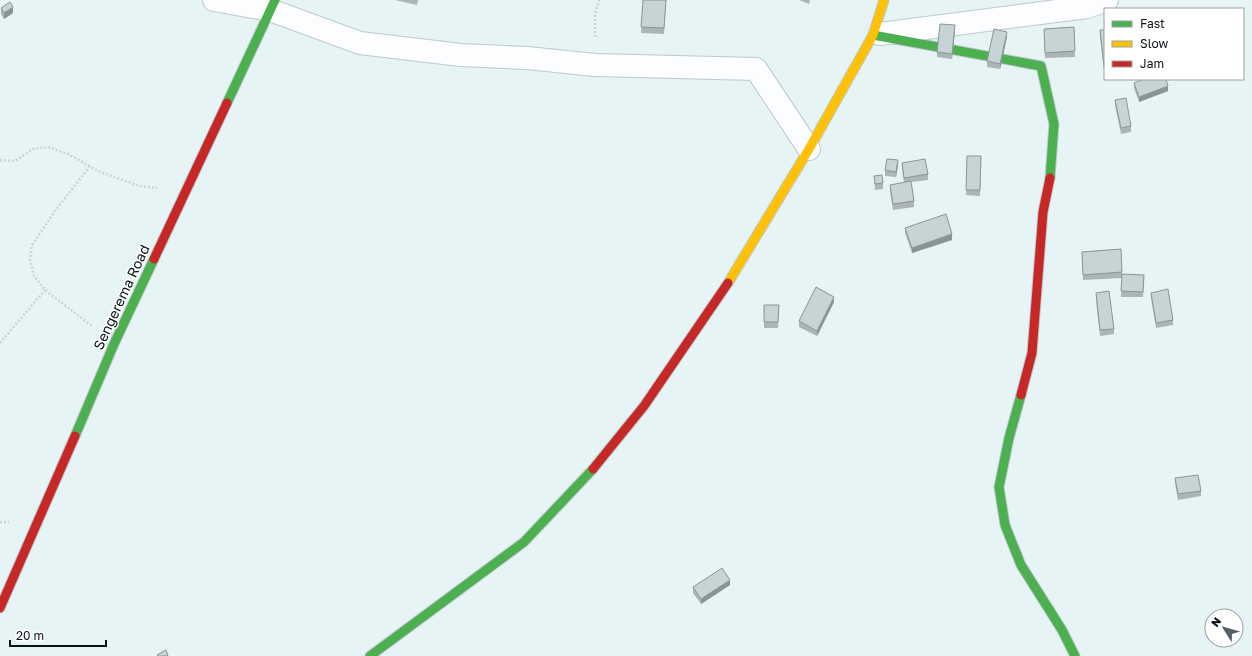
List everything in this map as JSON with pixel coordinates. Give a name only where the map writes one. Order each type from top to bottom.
[{"type":"street","points":[[214,0],[272,5],[360,43],[462,55],[527,58],[595,65],[756,69],[809,149]]},
{"type":"street","points":[[370,656],[524,542],[585,479],[644,406],[721,294],[809,149],[873,35],[884,0]]},
{"type":"street","points":[[873,35],[1087,7],[1107,0]]},
{"type":"street","name":"Sengerema Road","points":[[0,608],[39,522],[114,344],[272,5]]},
{"type":"street","points":[[873,35],[1041,66],[1050,100],[1054,124],[1052,166],[1043,212],[1032,353],[1009,438],[999,487],[1005,525],[1021,565],[1062,630],[1075,656]]},
{"type":"path","points":[[595,65],[595,14],[599,0]]},
{"type":"path","points":[[0,160],[15,161],[33,150],[48,147],[68,154],[98,171],[138,186],[185,191]]},
{"type":"path","points":[[90,166],[55,211],[32,245],[30,259],[34,276],[45,290],[114,344]]},
{"type":"path","points":[[0,343],[45,290]]},
{"type":"building","points":[[643,0],[666,0],[664,28],[641,27]]},
{"type":"building","points":[[10,2],[13,7],[4,13],[1,8]]},
{"type":"building","points":[[940,24],[955,25],[952,54],[937,52]]},
{"type":"building","points":[[1074,27],[1075,51],[1045,53],[1044,29]]},
{"type":"building","points":[[994,29],[1007,32],[1000,64],[987,61]]},
{"type":"building","points":[[1100,30],[1104,30],[1104,66]]},
{"type":"building","points":[[1142,80],[1166,80],[1168,86],[1139,97],[1134,83]]},
{"type":"building","points":[[1126,98],[1131,126],[1121,128],[1115,100]]},
{"type":"building","points":[[967,156],[981,156],[980,190],[966,190]]},
{"type":"building","points":[[887,159],[898,160],[896,172],[885,170]]},
{"type":"building","points":[[925,159],[928,174],[904,178],[902,163]]},
{"type":"building","points":[[882,175],[883,183],[875,184],[874,176]]},
{"type":"building","points":[[911,181],[914,201],[893,204],[890,185]]},
{"type":"building","points":[[946,214],[952,234],[912,248],[905,228]]},
{"type":"building","points":[[1121,249],[1122,272],[1083,275],[1082,252]]},
{"type":"building","points":[[1122,274],[1144,275],[1143,292],[1121,291]]},
{"type":"building","points":[[816,287],[834,297],[817,331],[799,321]]},
{"type":"building","points":[[1168,289],[1173,320],[1156,323],[1151,293]]},
{"type":"building","points":[[1109,291],[1114,329],[1100,330],[1096,293]]},
{"type":"building","points":[[764,305],[779,305],[778,322],[764,322]]},
{"type":"building","points":[[1198,475],[1201,491],[1178,494],[1175,478]]},
{"type":"building","points":[[722,568],[730,580],[701,599],[693,587]]},
{"type":"building","points":[[166,650],[168,656],[157,655]]},
{"type":"traffic: fast","points":[[227,103],[275,0]]},
{"type":"traffic: fast","points":[[873,35],[1041,66],[1054,124],[1050,178]]},
{"type":"traffic: fast","points":[[75,436],[114,344],[154,259]]},
{"type":"traffic: fast","points":[[1021,395],[1009,438],[999,487],[1005,525],[1021,565],[1062,630],[1075,656]]},
{"type":"traffic: fast","points":[[370,656],[524,542],[593,469]]},
{"type":"traffic: slow","points":[[728,283],[809,149],[873,35],[884,0]]},
{"type":"traffic: jam","points":[[154,259],[227,103]]},
{"type":"traffic: jam","points":[[1021,395],[1032,353],[1043,212],[1050,178]]},
{"type":"traffic: jam","points":[[593,469],[644,406],[728,283]]},
{"type":"traffic: jam","points":[[0,608],[75,436]]}]
